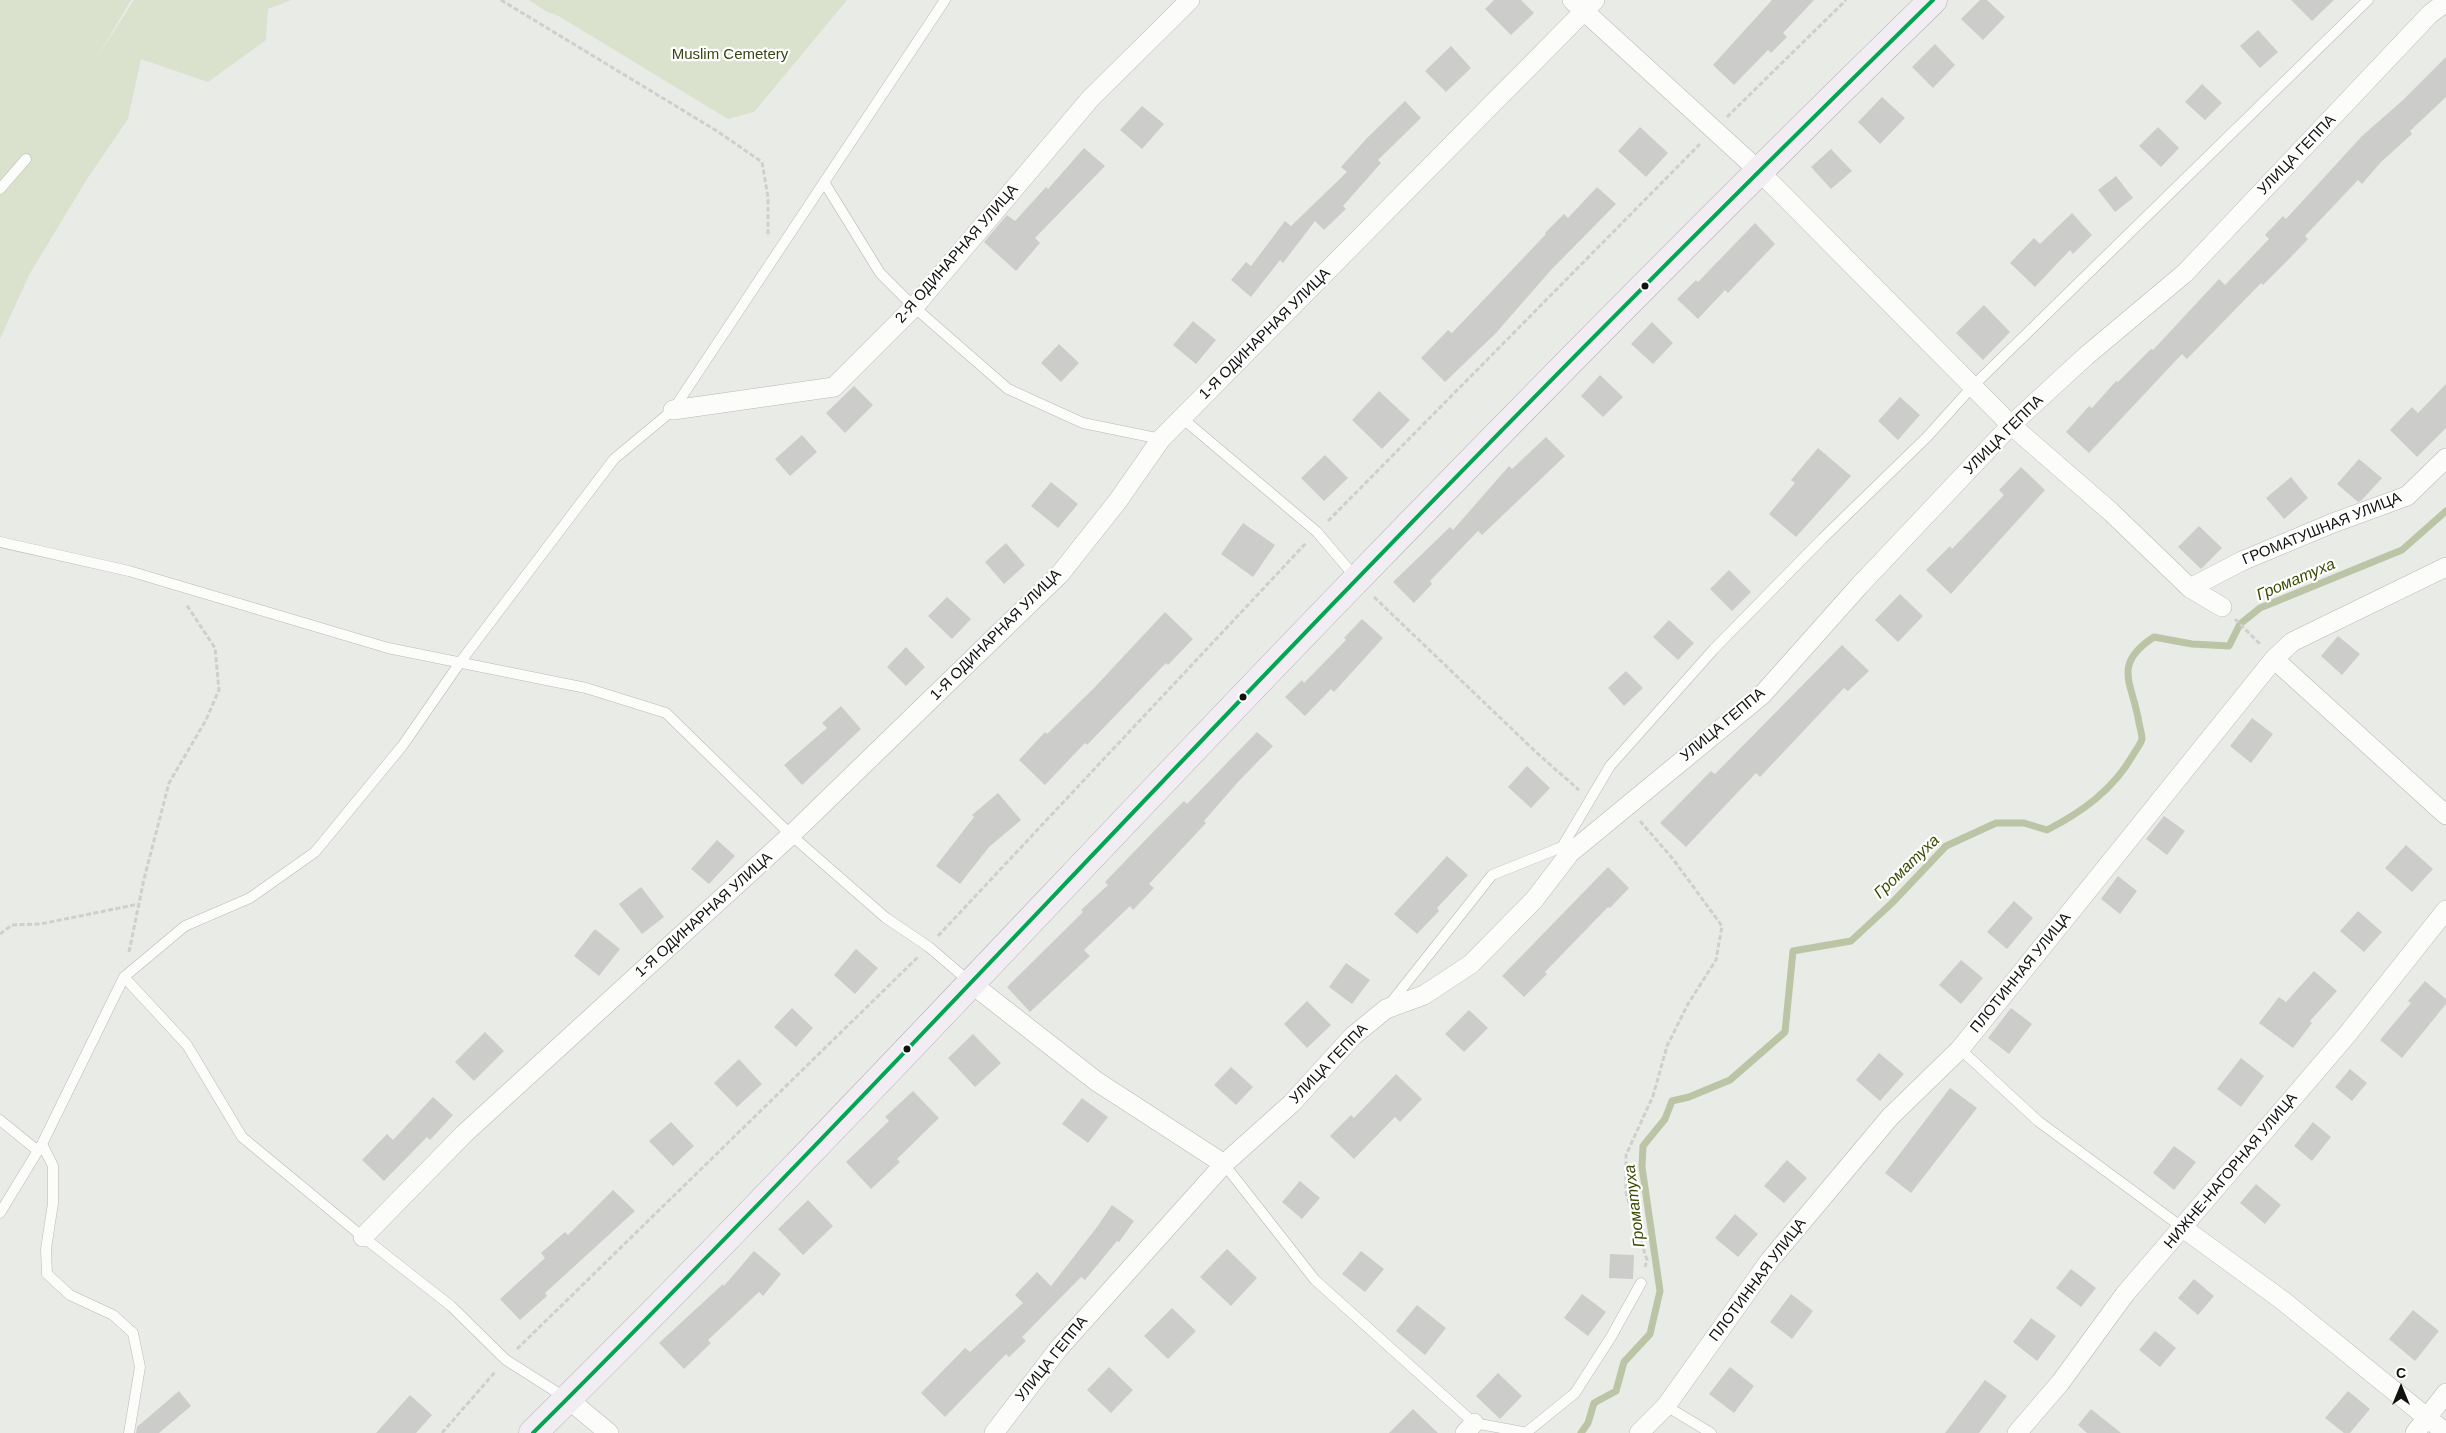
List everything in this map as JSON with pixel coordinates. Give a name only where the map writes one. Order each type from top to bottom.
[{"type":"main road","points":[[533,1433],[972,984],[1356,579],[1758,170],[1933,0]]},
{"type":"street","name":"2-Я ОДИНАРНАЯ УЛИЦА","points":[[673,410],[834,387],[914,307],[1090,99],[1190,0]]},
{"type":"street","name":"УЛИЦА ГЕППА","points":[[994,1433],[1058,1348],[1224,1164],[1292,1103],[1353,1036],[1386,1009],[1424,995],[1471,964],[1534,900],[1566,850],[1627,806],[1762,695],[1859,586],[2011,425],[2086,356],[2185,273],[2430,14],[2446,2]]},
{"type":"street","points":[[1584,4],[1758,170],[2011,425],[2111,512],[2190,588],[2222,607]]},
{"type":"street","name":"1-Я ОДИНАРНАЯ УЛИЦА","points":[[363,1237],[465,1133],[791,835],[1060,574],[1116,502],[1161,439],[1584,4]]},
{"type":"street","name":"ГРОМАТУШНАЯ УЛИЦА","points":[[2190,588],[2242,560],[2333,523],[2407,496],[2446,458]]},
{"type":"street","name":"ПЛОТИННАЯ УЛИЦА","points":[[1640,1433],[1666,1406],[1770,1260],[1890,1117],[1960,1049],[2274,659],[2292,642],[2446,567]]},
{"type":"street","points":[[2274,659],[2446,815]]},
{"type":"street","name":"НИЖНЕ-НАГОРНАЯ УЛИЦА","points":[[2017,1433],[2060,1382],[2125,1294],[2346,1036],[2446,910]]},
{"type":"street","points":[[972,984],[1096,1081],[1224,1164]]},
{"type":"street","points":[[2183,1228],[2282,1300],[2446,1433]]},
{"type":"street","points":[[2415,1433],[2446,1393]]},
{"type":"street","points":[[568,1399],[609,1433]]},
{"type":"lane","points":[[0,1213],[40,1148],[124,977],[185,926],[250,898],[316,852],[402,746],[461,661],[614,459],[673,410],[945,0]]},
{"type":"lane","points":[[1386,1009],[1492,875],[1566,850],[1590,800],[1610,766],[1714,649],[1822,539],[1927,437],[1973,386],[2368,0]]},
{"type":"lane","points":[[0,189],[26,159]]},
{"type":"lane","points":[[824,182],[880,273],[914,307],[1008,389],[1083,423],[1161,439]]},
{"type":"lane","points":[[1182,418],[1317,532],[1356,579]]},
{"type":"lane","points":[[0,542],[129,571],[388,648],[461,661],[586,688],[666,713],[791,835],[886,918],[929,946],[972,984]]},
{"type":"lane","points":[[124,977],[187,1045],[242,1137],[363,1237],[451,1306],[506,1360],[568,1399]]},
{"type":"lane","points":[[1960,1049],[2038,1121],[2183,1228]]},
{"type":"lane","points":[[0,1120],[40,1148],[53,1166],[53,1203],[46,1249],[47,1274],[70,1295],[113,1315],[133,1333],[140,1367],[129,1433]]},
{"type":"lane","points":[[1224,1164],[1315,1280],[1469,1428],[1528,1433],[1575,1393],[1611,1337],[1641,1283]]},
{"type":"lane","points":[[1666,1406],[1711,1433]]},
{"type":"path","points":[[501,0],[717,131],[762,162],[768,197],[768,267]]},
{"type":"path","points":[[442,1433],[506,1360],[929,946],[1317,532],[1714,130],[1846,0]]},
{"type":"path","points":[[1356,579],[1538,754],[1590,800]]},
{"type":"path","points":[[124,977],[139,904],[169,783],[206,720],[219,690],[215,648],[172,584]]},
{"type":"path","points":[[2222,607],[2256,639]]},
{"type":"path","points":[[1627,806],[1673,859],[1722,926],[1716,960],[1688,1004],[1667,1046],[1653,1096],[1626,1155],[1626,1193],[1646,1260],[1641,1283]]},
{"type":"path","points":[[0,934],[12,925],[40,924],[139,904]]},
{"type":"green space","points":[[0,0],[131,0],[96,59],[134,0],[291,0],[268,9],[266,40],[208,82],[141,59],[128,119],[87,179],[29,275],[0,339]]},
{"type":"green space","name":"Muslim Cemetery","points":[[529,0],[847,0],[754,112],[728,119]]},
{"type":"building","points":[[1494,0],[1521,0],[1534,13],[1511,35],[1485,9]]},
{"type":"building","points":[[1772,0],[1814,0],[1783,33],[1787,37],[1771,53],[1768,50],[1734,85],[1713,65]]},
{"type":"building","points":[[1980,0],[1987,0],[2005,17],[1983,40],[1961,19]]},
{"type":"building","points":[[2291,0],[2334,0],[2312,21]]},
{"type":"building","points":[[2258,30],[2278,52],[2260,68],[2240,46]]},
{"type":"building","points":[[1935,44],[1955,65],[1933,88],[1912,67]]},
{"type":"building","points":[[1451,46],[1471,68],[1446,92],[1425,71]]},
{"type":"building","points":[[2446,57],[2446,97],[2410,131],[2412,134],[2381,162],[2362,184],[2358,180],[2305,236],[2308,239],[2263,285],[2261,283],[2187,359],[2182,354],[2089,453],[2066,432],[2089,406],[2092,408],[2116,381],[2118,382],[2151,349],[2153,350],[2219,279],[2225,285],[2269,239],[2265,235],[2283,216],[2286,219],[2362,136],[2403,100]]},
{"type":"building","points":[[2202,84],[2222,103],[2205,120],[2185,102]]},
{"type":"building","points":[[1882,97],[1905,118],[1880,144],[1858,122]]},
{"type":"building","points":[[1405,101],[1421,118],[1378,160],[1381,163],[1343,206],[1346,209],[1324,230],[1315,221],[1283,263],[1280,260],[1251,297],[1231,280],[1246,262],[1251,266],[1285,221],[1291,226],[1347,172],[1341,167],[1367,138]]},
{"type":"building","points":[[1142,106],[1164,124],[1142,149],[1120,130]]},
{"type":"building","points":[[1640,127],[1668,153],[1646,177],[1618,151]]},
{"type":"building","points":[[2158,127],[2179,148],[2161,167],[2139,146]]},
{"type":"building","points":[[1084,148],[1105,166],[1035,238],[1040,243],[1016,271],[984,242],[1007,215],[1015,221],[1046,187],[1048,189]]},
{"type":"building","points":[[1831,149],[1852,171],[1831,189],[1811,167]]},
{"type":"building","points":[[2116,176],[2133,198],[2115,212],[2098,190]]},
{"type":"building","points":[[1597,187],[1616,204],[1551,270],[1496,333],[1445,382],[1421,358],[1448,330],[1452,333],[1545,233],[1564,214],[1568,218]]},
{"type":"building","points":[[2072,213],[2092,235],[2073,254],[2070,250],[2035,287],[2010,263],[2034,238],[2040,244]]},
{"type":"building","points":[[1755,223],[1775,244],[1728,293],[1725,290],[1698,319],[1677,299],[1696,280],[1698,282]]},
{"type":"building","points":[[1984,305],[2010,332],[1983,360],[1956,333]]},
{"type":"building","points":[[1193,321],[1216,340],[1196,364],[1173,345]]},
{"type":"building","points":[[1652,322],[1673,343],[1653,364],[1631,344]]},
{"type":"building","points":[[1059,344],[1079,363],[1061,382],[1041,363]]},
{"type":"building","points":[[1600,375],[1623,397],[1603,417],[1581,396]]},
{"type":"building","points":[[2446,384],[2446,428],[2417,457],[2390,430],[2412,407],[2418,413]]},
{"type":"building","points":[[854,386],[873,405],[845,433],[826,413]]},
{"type":"building","points":[[1379,391],[1410,420],[1382,449],[1352,420]]},
{"type":"building","points":[[1900,397],[1920,415],[1898,440],[1878,421]]},
{"type":"building","points":[[802,435],[817,452],[790,476],[775,459]]},
{"type":"building","points":[[1546,437],[1565,456],[1482,535],[1478,531],[1430,581],[1432,584],[1414,603],[1393,582],[1450,527],[1453,530],[1509,466],[1512,469]]},
{"type":"building","points":[[1818,448],[1851,476],[1796,537],[1769,514],[1795,483],[1791,480]]},
{"type":"building","points":[[1325,455],[1348,478],[1324,501],[1301,478]]},
{"type":"building","points":[[2359,459],[2382,478],[2358,502],[2337,484]]},
{"type":"building","points":[[2021,467],[2045,490],[1951,594],[1926,570],[1950,546],[1952,549],[2004,495],[1999,490]]},
{"type":"building","points":[[2291,477],[2308,498],[2284,519],[2266,498]]},
{"type":"building","points":[[1051,482],[1078,504],[1058,528],[1031,506]]},
{"type":"building","points":[[1243,523],[1275,545],[1253,577],[1221,554]]},
{"type":"building","points":[[2199,526],[2222,548],[2201,569],[2178,547]]},
{"type":"building","points":[[1006,543],[1025,565],[1004,584],[985,562]]},
{"type":"building","points":[[1729,570],[1751,592],[1732,611],[1710,589]]},
{"type":"building","points":[[1900,594],[1923,616],[1898,642],[1875,620]]},
{"type":"building","points":[[947,597],[971,619],[952,639],[928,616]]},
{"type":"building","points":[[1165,612],[1193,639],[1168,665],[1166,663],[1087,745],[1085,743],[1045,785],[1019,760],[1045,732],[1047,734],[1094,688]]},
{"type":"building","points":[[1362,619],[1383,638],[1334,692],[1331,689],[1305,716],[1285,697],[1302,680],[1304,683],[1346,640],[1344,638]]},
{"type":"building","points":[[1669,620],[1694,643],[1678,660],[1653,637]]},
{"type":"building","points":[[2338,636],[2360,654],[2342,675],[2321,656]]},
{"type":"building","points":[[1842,645],[1869,671],[1848,691],[1844,688],[1760,777],[1756,773],[1686,847],[1660,823],[1711,771],[1715,774]]},
{"type":"building","points":[[906,647],[925,667],[906,686],[887,667]]},
{"type":"building","points":[[1626,671],[1643,688],[1624,706],[1608,688]]},
{"type":"building","points":[[841,706],[861,729],[802,785],[784,765],[827,728],[822,723]]},
{"type":"building","points":[[2252,718],[2273,734],[2251,763],[2230,746]]},
{"type":"building","points":[[1257,732],[1273,746],[1238,782],[1204,821],[1206,823],[1149,884],[1154,888],[1133,910],[1130,906],[1084,950],[1090,956],[1030,1012],[1007,987],[1083,912],[1081,910],[1108,885],[1105,882],[1154,831],[1184,801],[1187,804]]},
{"type":"building","points":[[1527,766],[1550,788],[1531,808],[1508,787]]},
{"type":"building","points":[[998,793],[1021,820],[989,847],[960,884],[936,866],[974,817],[972,815]]},
{"type":"building","points":[[2164,816],[2185,831],[2167,855],[2146,839]]},
{"type":"building","points":[[717,840],[735,856],[709,884],[691,869]]},
{"type":"building","points":[[2406,845],[2433,869],[2412,892],[2385,868]]},
{"type":"building","points":[[1447,856],[1468,875],[1437,908],[1439,911],[1417,934],[1394,914]]},
{"type":"building","points":[[1608,867],[1629,888],[1545,972],[1547,974],[1524,997],[1502,976]]},
{"type":"building","points":[[2118,876],[2137,891],[2120,914],[2101,899]]},
{"type":"building","points":[[641,887],[664,917],[642,934],[619,904]]},
{"type":"building","points":[[2014,901],[2033,918],[2007,949],[1987,932]]},
{"type":"building","points":[[2358,911],[2382,932],[2364,952],[2340,931]]},
{"type":"building","points":[[595,929],[620,949],[599,976],[574,956]]},
{"type":"building","points":[[856,949],[878,968],[855,994],[834,975]]},
{"type":"building","points":[[1961,960],[1983,978],[1961,1004],[1939,985]]},
{"type":"building","points":[[1346,963],[1370,980],[1352,1004],[1329,987]]},
{"type":"building","points":[[2314,971],[2337,991],[2310,1021],[2312,1023],[2293,1048],[2259,1023],[2279,997],[2286,1002]]},
{"type":"building","points":[[2425,981],[2446,999],[2446,1004],[2402,1058],[2380,1040],[2411,1003],[2408,1001]]},
{"type":"building","points":[[1307,1001],[1331,1025],[1307,1048],[1284,1024]]},
{"type":"building","points":[[792,1008],[813,1028],[796,1047],[774,1027]]},
{"type":"building","points":[[2011,1008],[2032,1024],[2009,1054],[1988,1038]]},
{"type":"building","points":[[1469,1010],[1488,1028],[1464,1052],[1445,1034]]},
{"type":"building","points":[[485,1032],[504,1051],[474,1081],[455,1062]]},
{"type":"building","points":[[973,1034],[1001,1063],[975,1087],[948,1058]]},
{"type":"building","points":[[1879,1053],[1904,1074],[1880,1101],[1856,1080]]},
{"type":"building","points":[[2241,1058],[2264,1076],[2241,1107],[2217,1089]]},
{"type":"building","points":[[739,1059],[762,1084],[737,1107],[714,1083]]},
{"type":"building","points":[[1231,1067],[1253,1087],[1236,1105],[1214,1085]]},
{"type":"building","points":[[2350,1069],[2367,1083],[2352,1101],[2335,1087]]},
{"type":"building","points":[[1396,1074],[1422,1099],[1400,1122],[1395,1117],[1354,1159],[1330,1136],[1351,1115],[1354,1118]]},
{"type":"building","points":[[1950,1088],[1977,1108],[1911,1193],[1885,1173]]},
{"type":"building","points":[[913,1091],[939,1118],[897,1159],[900,1162],[871,1189],[846,1162],[889,1121],[885,1117]]},
{"type":"building","points":[[433,1097],[453,1115],[430,1140],[427,1137],[384,1181],[362,1160],[387,1134],[393,1140]]},
{"type":"building","points":[[1082,1098],[1108,1117],[1088,1143],[1062,1124]]},
{"type":"building","points":[[671,1122],[694,1146],[673,1166],[649,1141]]},
{"type":"building","points":[[2313,1122],[2331,1137],[2312,1161],[2294,1146]]},
{"type":"building","points":[[2174,1146],[2196,1162],[2174,1190],[2153,1173]]},
{"type":"building","points":[[1787,1160],[1807,1178],[1784,1203],[1764,1186]]},
{"type":"building","points":[[1300,1181],[1320,1198],[1302,1219],[1282,1202]]},
{"type":"building","points":[[2256,1184],[2281,1205],[2265,1224],[2240,1203]]},
{"type":"building","points":[[613,1190],[635,1211],[545,1293],[547,1296],[520,1320],[500,1299],[545,1258],[541,1253],[565,1232],[568,1235]]},
{"type":"building","points":[[808,1200],[833,1226],[803,1255],[778,1229]]},
{"type":"building","points":[[1112,1205],[1134,1221],[1119,1242],[1117,1241],[1085,1280],[1081,1277],[1022,1337],[1026,1341],[1009,1357],[1006,1354],[945,1417],[921,1393],[965,1348],[970,1352],[1023,1303],[1015,1295],[1037,1272],[1051,1286]]},
{"type":"building","points":[[1735,1214],[1758,1234],[1738,1257],[1715,1238]]},
{"type":"building","points":[[1227,1249],[1257,1278],[1231,1306],[1200,1277]]},
{"type":"building","points":[[754,1251],[781,1274],[763,1296],[759,1292],[708,1340],[711,1343],[684,1369],[659,1343],[723,1284],[724,1286]]},
{"type":"building","points":[[1361,1251],[1384,1269],[1365,1292],[1342,1274]]},
{"type":"building","points":[[1610,1254],[1634,1255],[1633,1279],[1609,1278]]},
{"type":"building","points":[[2071,1269],[2096,1288],[2081,1307],[2056,1288]]},
{"type":"building","points":[[2194,1279],[2214,1296],[2198,1315],[2178,1298]]},
{"type":"building","points":[[1582,1294],[1606,1312],[1588,1336],[1564,1318]]},
{"type":"building","points":[[1791,1294],[1813,1311],[1792,1339],[1770,1322]]},
{"type":"building","points":[[1417,1305],[1446,1328],[1425,1355],[1396,1331]]},
{"type":"building","points":[[1172,1308],[1196,1331],[1168,1359],[1144,1336]]},
{"type":"building","points":[[2413,1310],[2439,1331],[2415,1361],[2389,1339]]},
{"type":"building","points":[[2031,1318],[2056,1336],[2037,1361],[2013,1342]]},
{"type":"building","points":[[2155,1331],[2176,1348],[2160,1367],[2139,1350]]},
{"type":"building","points":[[1109,1367],[1133,1390],[1111,1413],[1087,1390]]},
{"type":"building","points":[[1730,1367],[1754,1386],[1734,1413],[1709,1394]]},
{"type":"building","points":[[1498,1373],[1522,1396],[1500,1419],[1476,1396]]},
{"type":"building","points":[[1985,1380],[2007,1396],[1979,1433],[1945,1433]]},
{"type":"building","points":[[179,1391],[191,1406],[159,1433],[136,1433],[137,1427]]},
{"type":"building","points":[[2348,1391],[2370,1409],[2350,1433],[2344,1433],[2325,1418]]},
{"type":"building","points":[[410,1395],[432,1415],[416,1433],[376,1433]]},
{"type":"building","points":[[1413,1409],[1438,1433],[1389,1433]]},
{"type":"building","points":[[2091,1409],[2121,1433],[2087,1433],[2078,1425]]},
{"type":"waterway","name":"Громатуха","points":[[1581,1433],[1588,1423],[1594,1403],[1616,1391],[1624,1362],[1650,1334],[1660,1291],[1642,1167],[1643,1146],[1665,1119],[1672,1101],[1689,1097],[1730,1080],[1785,1032],[1793,951],[1851,941],[1892,903],[1946,846],[1996,823],[2024,823],[2047,830],[2072,816],[2096,799],[2125,768],[2142,739],[2128,676],[2129,666],[2141,647],[2154,637],[2192,644],[2229,646],[2240,624],[2260,608],[2402,550],[2446,511]]},
{"type":"transit line","points":[[533,1433],[715,1249],[1421,513],[1676,255],[1933,0]]}]
